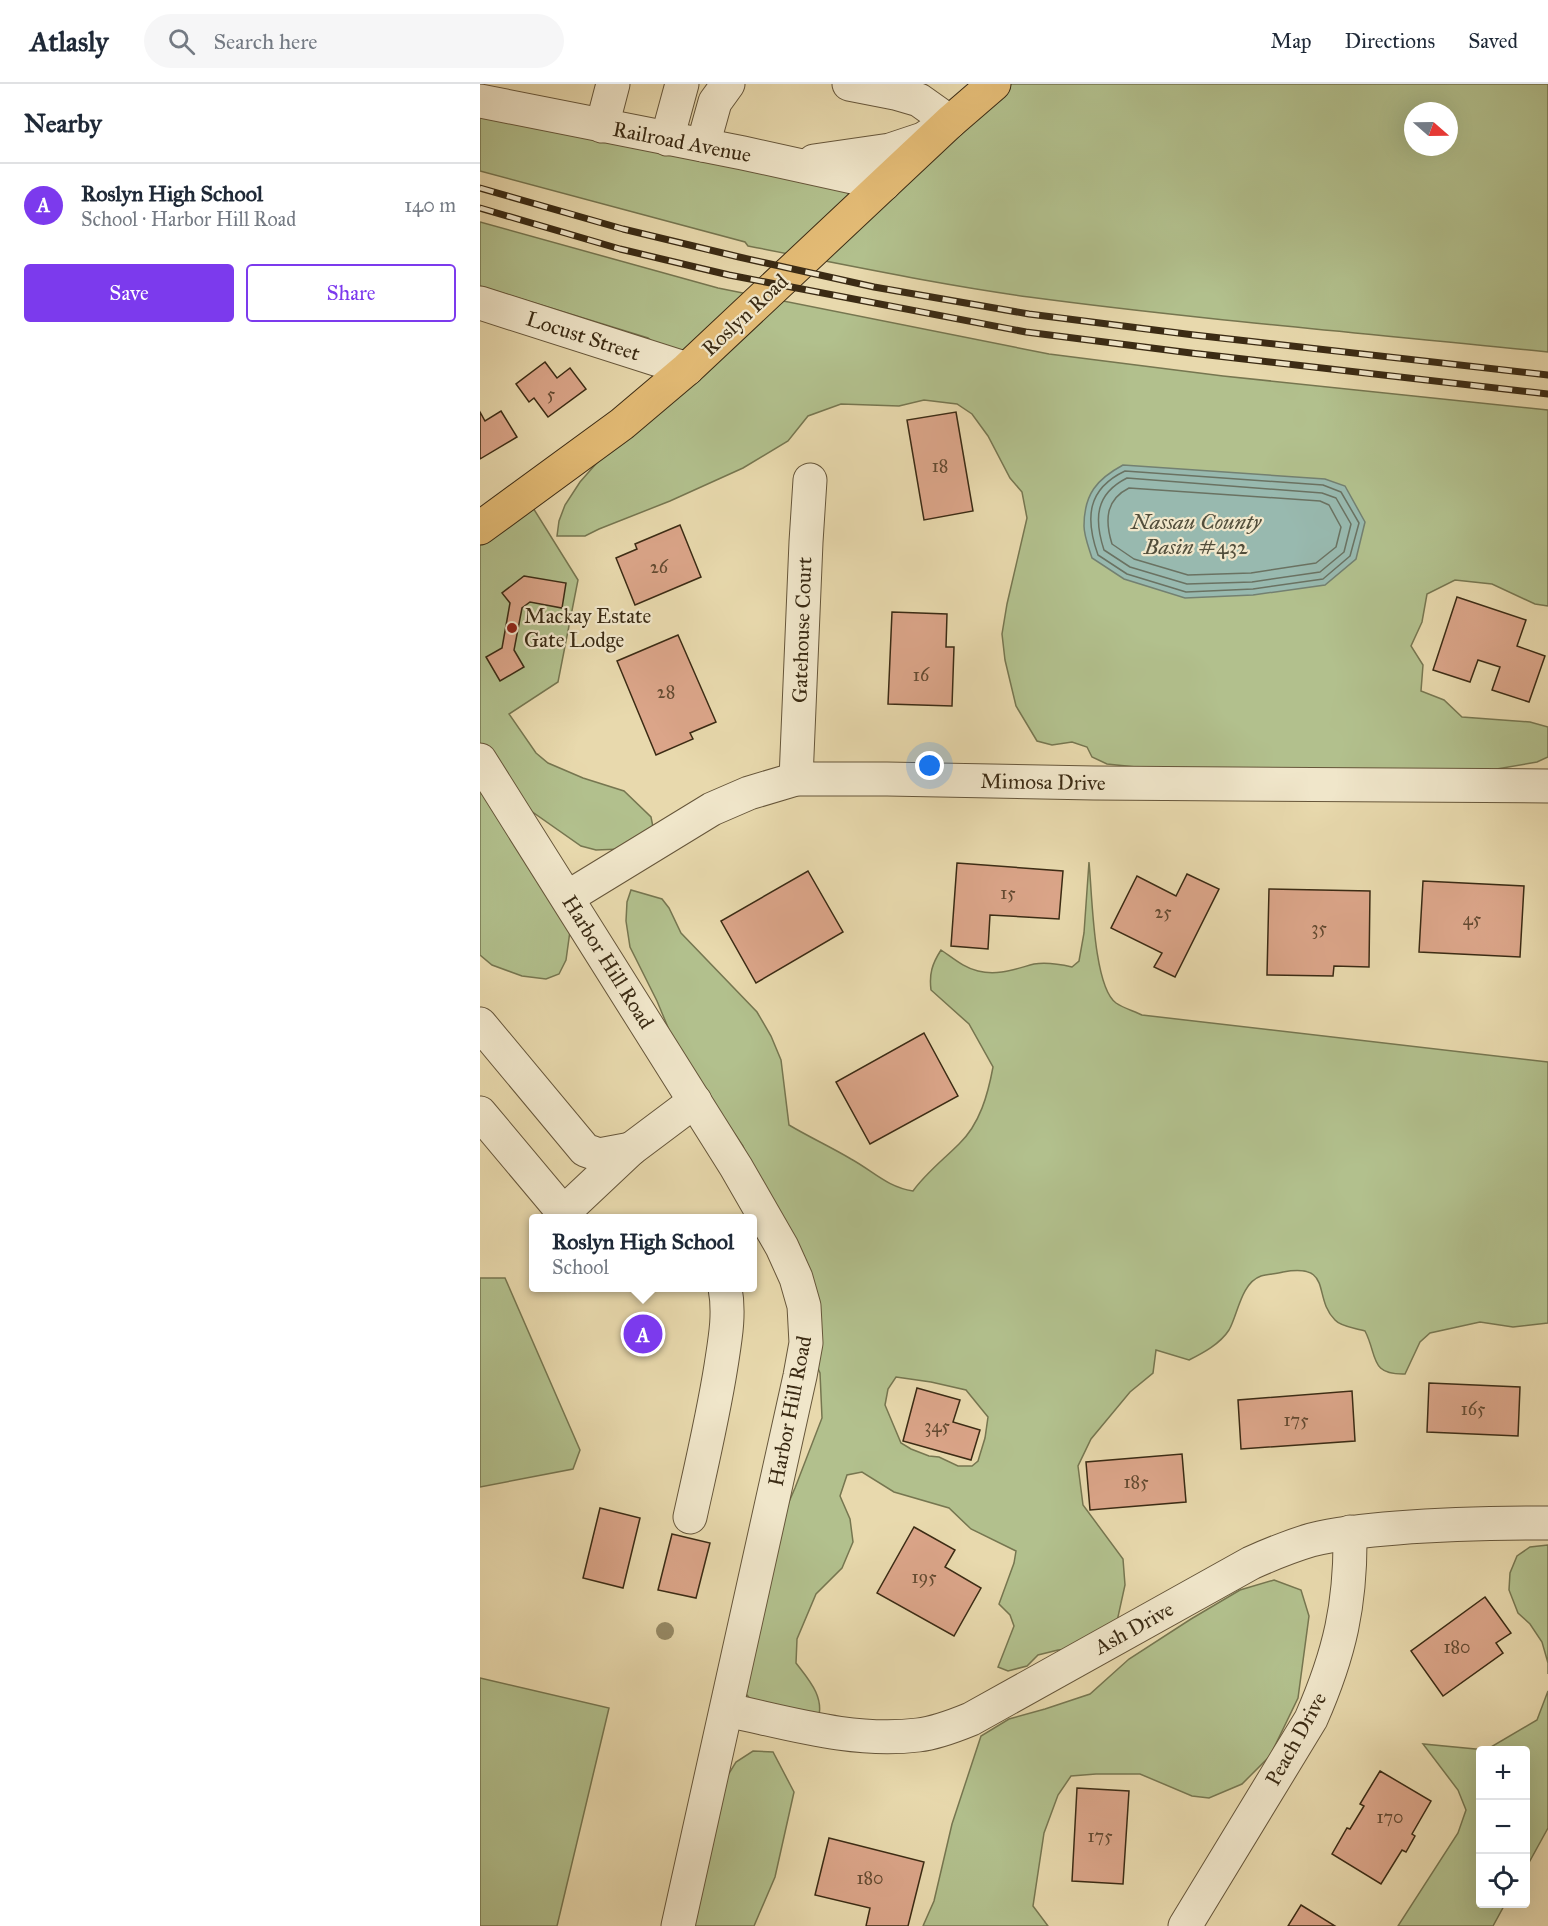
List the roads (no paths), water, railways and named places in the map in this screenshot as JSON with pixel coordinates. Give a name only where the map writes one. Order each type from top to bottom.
[{"type":"main road","name":"Roslyn Road","points":[[480,528],[622,424],[687,369],[950,122],[994,84]]},
{"type":"street","points":[[602,126],[614,84]]},
{"type":"street","points":[[667,139],[682,84]]},
{"type":"street","points":[[703,145],[716,102],[728,84]]},
{"type":"street","points":[[795,164],[890,150],[923,139],[950,122],[919,100],[849,84]]},
{"type":"street","name":"Railroad Avenue","points":[[480,101],[516,96],[602,126],[884,184]]},
{"type":"street","name":"Locust Street","points":[[480,303],[687,369]]},
{"type":"street","name":"Gatehouse Court","points":[[796,779],[810,480]]},
{"type":"street","name":"Harbor Hill Road","points":[[480,760],[695,1101],[751,1213]]},
{"type":"street","name":"Mimosa Drive","points":[[568,897],[712,809],[749,793],[796,779],[887,778],[1094,783],[1548,786]]},
{"type":"street","points":[[480,1024],[585,1150],[599,1155],[631,1149]]},
{"type":"street","points":[[567,1214],[631,1149],[695,1101]]},
{"type":"street","points":[[480,1113],[563,1214]]},
{"type":"street","name":"Harbor Hill Road","points":[[678,1926],[806,1343],[804,1306],[796,1278],[782,1248],[757,1220]]},
{"type":"street","points":[[690,1516],[723,1353],[727,1325],[725,1292]]},
{"type":"street","name":"Ash Drive","points":[[727,1710],[858,1737],[887,1738],[920,1735],[971,1719],[1251,1563],[1280,1550],[1311,1540],[1350,1532],[1420,1526],[1548,1523]]},
{"type":"street","name":"Peach Drive","points":[[1185,1926],[1311,1719],[1325,1688],[1347,1606],[1350,1532]]},
{"type":"water","name":"Nassau County Basin #432","points":[[1123,465],[1325,479],[1345,486],[1365,522],[1356,559],[1325,585],[1253,595],[1185,598],[1124,579],[1092,558],[1084,526],[1089,496],[1099,482]]},
{"type":"railway","points":[[480,188],[623,229],[874,287],[1029,314],[1548,375]]},
{"type":"railway","points":[[480,208],[620,249],[729,275],[1026,332],[1548,394]]},
{"type":"place","name":"Mackay Estate Gate Lodge","points":[[512,628]]},
{"type":"place","name":"Roslyn High School","points":[[643,1334]]}]
